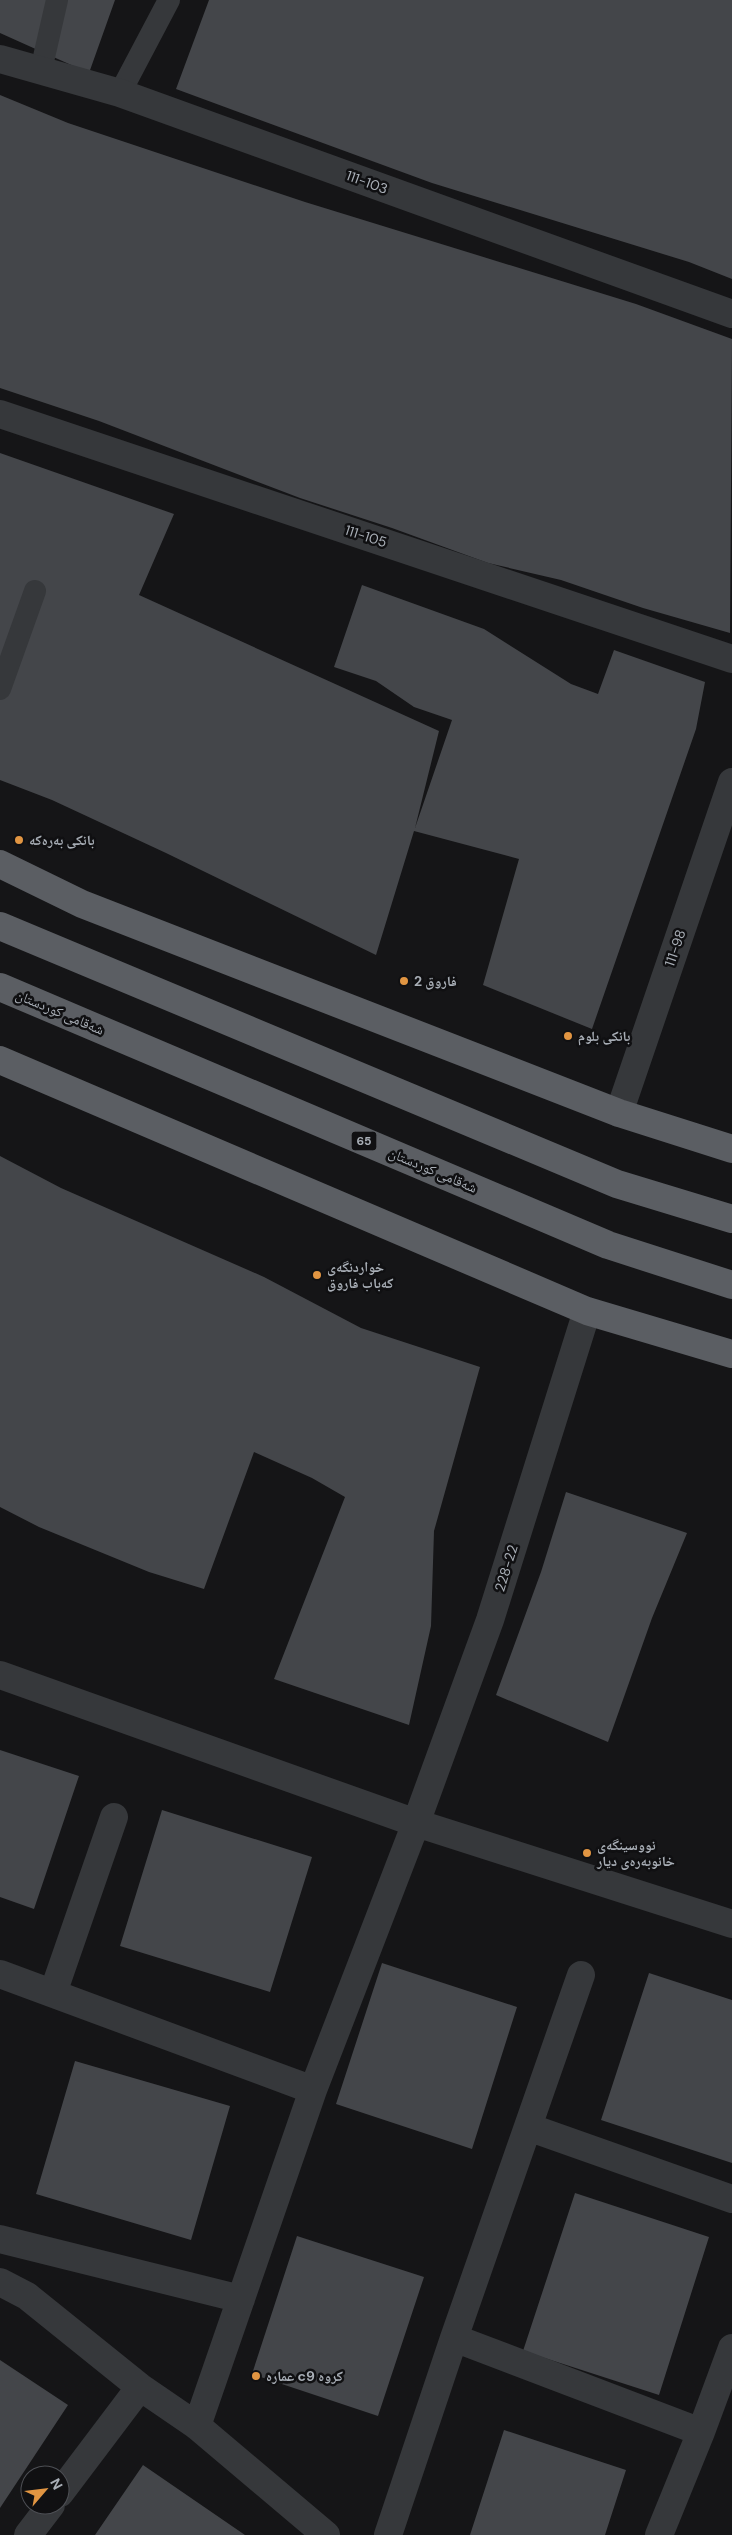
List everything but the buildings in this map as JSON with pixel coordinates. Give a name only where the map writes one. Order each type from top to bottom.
[{"type":"highway","points":[[0,864],[82,904],[618,1113],[732,1149]]},
{"type":"highway","points":[[0,926],[617,1184],[732,1218]]},
{"type":"highway","name":"شەقامی کوردستان","points":[[0,987],[608,1245],[732,1286]]},
{"type":"highway","points":[[0,1060],[587,1311],[732,1354]]},
{"type":"street","name":"111-103","points":[[0,59],[120,93],[732,314]]},
{"type":"street","name":"111-105","points":[[0,414],[732,659]]},
{"type":"street","name":"111-98","points":[[618,1113],[732,782]]},
{"type":"street","name":"228-22","points":[[197,2426],[313,2090],[416,1822],[490,1620],[587,1311]]},
{"type":"street","points":[[0,1675],[416,1822],[732,1924]]},
{"type":"street","points":[[53,1993],[114,1817]]},
{"type":"street","points":[[0,1974],[313,2090]]},
{"type":"street","points":[[388,2535],[454,2338],[581,1975]]},
{"type":"street","points":[[528,2127],[732,2199]]},
{"type":"street","points":[[0,2239],[241,2299]]},
{"type":"street","points":[[0,2282],[27,2296],[140,2387],[197,2426],[326,2535]]},
{"type":"street","points":[[454,2338],[702,2432]]},
{"type":"street","points":[[659,2535],[702,2432],[732,2348]]},
{"type":"street","points":[[70,2480],[140,2387]]},
{"type":"street","points":[[28,2535],[43,2515]]},
{"type":"lane","points":[[42,70],[57,0]]},
{"type":"lane","points":[[120,93],[169,0]]},
{"type":"lane","points":[[0,689],[35,591]]},
{"type":"place","name":"بانکی بەرەکە","points":[[19,840]]},
{"type":"place","name":"فاروق 2","points":[[404,981]]},
{"type":"place","name":"بانکی بلوم","points":[[568,1036]]},
{"type":"place","name":"خواردنگەی کەباب فاروق","points":[[317,1275]]},
{"type":"place","name":"نووسینگەی خانوبەرەی دیار","points":[[587,1853]]},
{"type":"place","name":"عماره c9 كروه","points":[[256,2376]]}]
